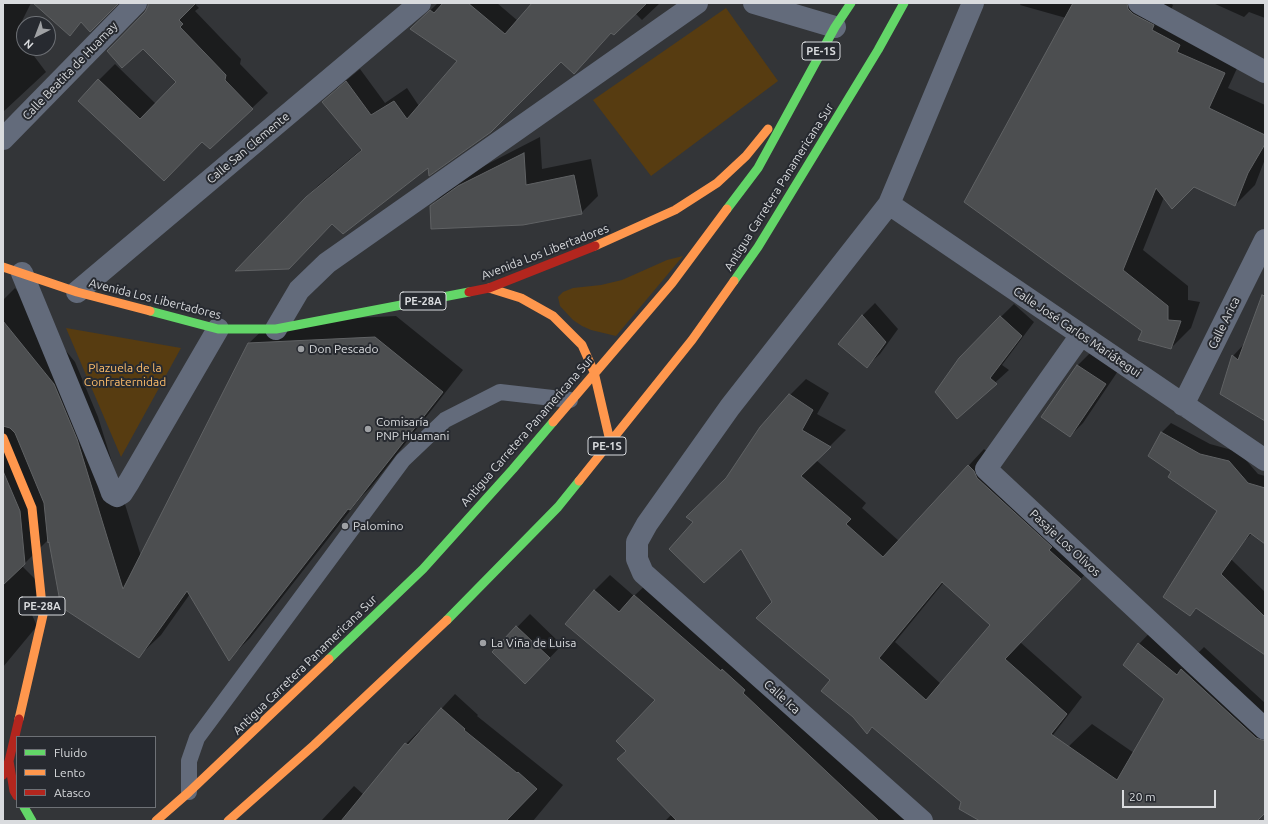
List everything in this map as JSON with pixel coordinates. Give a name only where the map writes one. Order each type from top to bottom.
[{"type":"highway","name":"Antigua Carretera Panamericana Sur","points":[[156,821],[189,792],[423,569],[513,469],[570,400],[672,283],[758,168],[835,27],[851,3]]},
{"type":"highway","name":"Antigua Carretera Panamericana Sur","points":[[228,821],[314,745],[463,605],[558,507],[692,340],[758,247],[878,50],[904,3]]},
{"type":"highway","name":"Avenida Los Libertadores","points":[[13,270],[77,292],[218,329],[276,329],[489,288],[602,243],[675,210],[717,183],[740,161],[794,100]]},
{"type":"highway","name":"PE-28A","points":[[489,288],[520,298],[553,316],[582,345],[594,372],[610,441]]},
{"type":"highway","name":"PE-28A","points":[[3,438],[32,508],[43,616],[9,761],[3,775]]},
{"type":"highway","name":"PE-28A","points":[[9,761],[14,791],[16,794]]},
{"type":"highway","points":[[25,808],[32,821]]},
{"type":"street","name":"Calle Beatita de Huamay","points":[[3,139],[136,3]]},
{"type":"street","name":"Calle San Clemente","points":[[77,292],[420,3]]},
{"type":"street","points":[[276,329],[299,290],[327,263],[697,3]]},
{"type":"street","points":[[754,3],[835,27]]},
{"type":"street","points":[[889,204],[973,3]]},
{"type":"street","points":[[1139,3],[1265,72]]},
{"type":"street","name":"Calle José Carlos Mariátegui","points":[[889,204],[1265,460]]},
{"type":"street","name":"Calle Ica","points":[[889,204],[730,407],[647,524],[637,542],[637,559],[643,573],[922,821]]},
{"type":"street","name":"Calle Arica","points":[[1184,405],[1265,240]]},
{"type":"street","points":[[13,270],[112,493],[117,496],[122,493],[129,482],[218,329]]},
{"type":"street","name":"Pasaje Los Olivos","points":[[1080,335],[986,470],[1265,729]]},
{"type":"lane","points":[[189,792],[189,761],[197,738],[403,460],[445,420],[500,392],[570,400]]},
{"type":"green space","points":[[726,8],[778,81],[651,176],[593,100]]},
{"type":"green space","points":[[683,256],[616,336],[591,330],[582,326],[573,320],[560,306],[558,297],[563,292],[573,288],[601,285],[622,280],[667,260]]},
{"type":"green space","name":"Plazuela de la Confraternidad","points":[[66,328],[181,348],[121,457]]},
{"type":"building","points":[[33,3],[119,3],[90,32],[81,22],[70,36],[56,24],[56,16],[48,16]]},
{"type":"building","points":[[148,3],[196,3],[179,20],[183,24],[180,27],[226,75],[225,80],[253,109],[210,149],[202,142],[164,181],[78,101],[98,79],[140,119],[176,82],[143,49],[122,68],[107,51],[145,12]]},
{"type":"building","points":[[443,3],[468,3],[505,34],[532,3],[647,3],[614,35],[611,33],[574,74],[561,62],[491,132],[429,176],[428,168],[343,234],[332,224],[289,269],[235,271],[306,197],[362,150],[322,102],[346,81],[371,115],[394,101],[407,119],[457,61],[410,29],[430,10],[434,13]]},
{"type":"building","points":[[1073,3],[1127,3],[1128,9],[1133,14],[1154,25],[1152,30],[1180,45],[1177,52],[1225,73],[1209,108],[1265,135],[1265,144],[1248,173],[1235,206],[1194,187],[1172,209],[1156,188],[1123,270],[1168,306],[1168,320],[1181,321],[1171,349],[1138,340],[1142,331],[964,202]]},
{"type":"building","points":[[524,153],[526,185],[574,175],[582,214],[523,225],[431,229],[430,206],[458,186]]},
{"type":"building","points":[[1262,295],[1265,296],[1265,421],[1220,394],[1232,355],[1238,360]]},
{"type":"building","points":[[862,315],[886,342],[867,368],[838,344]]},
{"type":"building","points":[[1000,316],[1022,336],[990,378],[997,384],[957,419],[935,392],[959,358]]},
{"type":"building","points":[[3,321],[54,384],[77,439],[123,589],[248,343],[375,337],[443,392],[350,510],[348,509],[229,661],[187,591],[139,658],[61,607],[49,542],[48,543],[44,503],[15,433],[10,428],[3,426]]},
{"type":"building","points":[[1077,365],[1106,384],[1070,437],[1041,417]]},
{"type":"building","points":[[789,394],[813,410],[802,430],[831,447],[801,476],[851,519],[846,524],[883,557],[968,465],[974,471],[977,478],[1052,547],[1049,550],[1081,579],[1005,659],[1067,714],[1051,734],[1117,780],[1164,699],[1123,665],[1138,643],[1177,675],[1181,669],[1256,738],[1265,741],[1265,813],[1257,821],[980,821],[959,809],[961,802],[872,727],[867,734],[853,717],[821,691],[830,680],[756,618],[772,602],[741,549],[704,583],[669,549],[693,522],[686,517],[726,478],[760,427]],"holes":[[[942,582],[990,625],[926,700],[879,658]]]},
{"type":"building","points":[[1161,432],[1200,454],[1229,461],[1248,483],[1265,488],[1265,544],[1250,533],[1221,574],[1265,617],[1265,655],[1196,608],[1190,616],[1163,597],[1217,511],[1168,477],[1171,472],[1148,456]]},
{"type":"building","points":[[3,471],[20,511],[25,564],[3,585]]},
{"type":"building","points":[[594,590],[619,612],[634,595],[745,690],[743,693],[879,821],[677,821],[617,759],[626,751],[616,741],[655,700],[565,624]]},
{"type":"building","points":[[516,626],[550,658],[525,684],[492,652]]},
{"type":"building","points":[[441,708],[465,729],[464,730],[517,773],[518,772],[537,789],[506,821],[341,821],[405,743],[408,745]]},
{"type":"traffic: fast","points":[[727,209],[758,168],[835,27],[851,3]]},
{"type":"traffic: fast","points":[[734,281],[758,247],[878,50],[904,3]]},
{"type":"traffic: fast","points":[[150,311],[218,329],[276,329],[469,292]]},
{"type":"traffic: fast","points":[[329,659],[423,569],[553,422]]},
{"type":"traffic: fast","points":[[447,620],[558,507],[579,481]]},
{"type":"traffic: fast","points":[[25,808],[32,821]]},
{"type":"traffic: slow","points":[[595,246],[675,210],[717,183],[746,156],[768,129]]},
{"type":"traffic: slow","points":[[553,422],[672,283],[727,209]]},
{"type":"traffic: slow","points":[[3,267],[77,292],[150,311]]},
{"type":"traffic: slow","points":[[579,481],[692,340],[734,281]]},
{"type":"traffic: slow","points":[[489,288],[521,298],[553,316],[582,345],[594,372],[610,441]]},
{"type":"traffic: slow","points":[[3,438],[32,508],[43,615],[19,719]]},
{"type":"traffic: slow","points":[[228,821],[314,745],[447,620]]},
{"type":"traffic: slow","points":[[156,821],[189,792],[329,659]]},
{"type":"traffic: jam","points":[[469,292],[489,288],[595,246]]},
{"type":"traffic: jam","points":[[3,775],[9,761],[19,719]]},
{"type":"traffic: jam","points":[[9,761],[14,791],[16,794]]},
{"type":"place","name":"Don Pescado","points":[[301,349]]},
{"type":"place","name":"Comisaría PNP Huamani","points":[[368,429]]},
{"type":"place","name":"Palomino","points":[[345,526]]},
{"type":"place","name":"La Viña de Luisa","points":[[483,643]]}]
